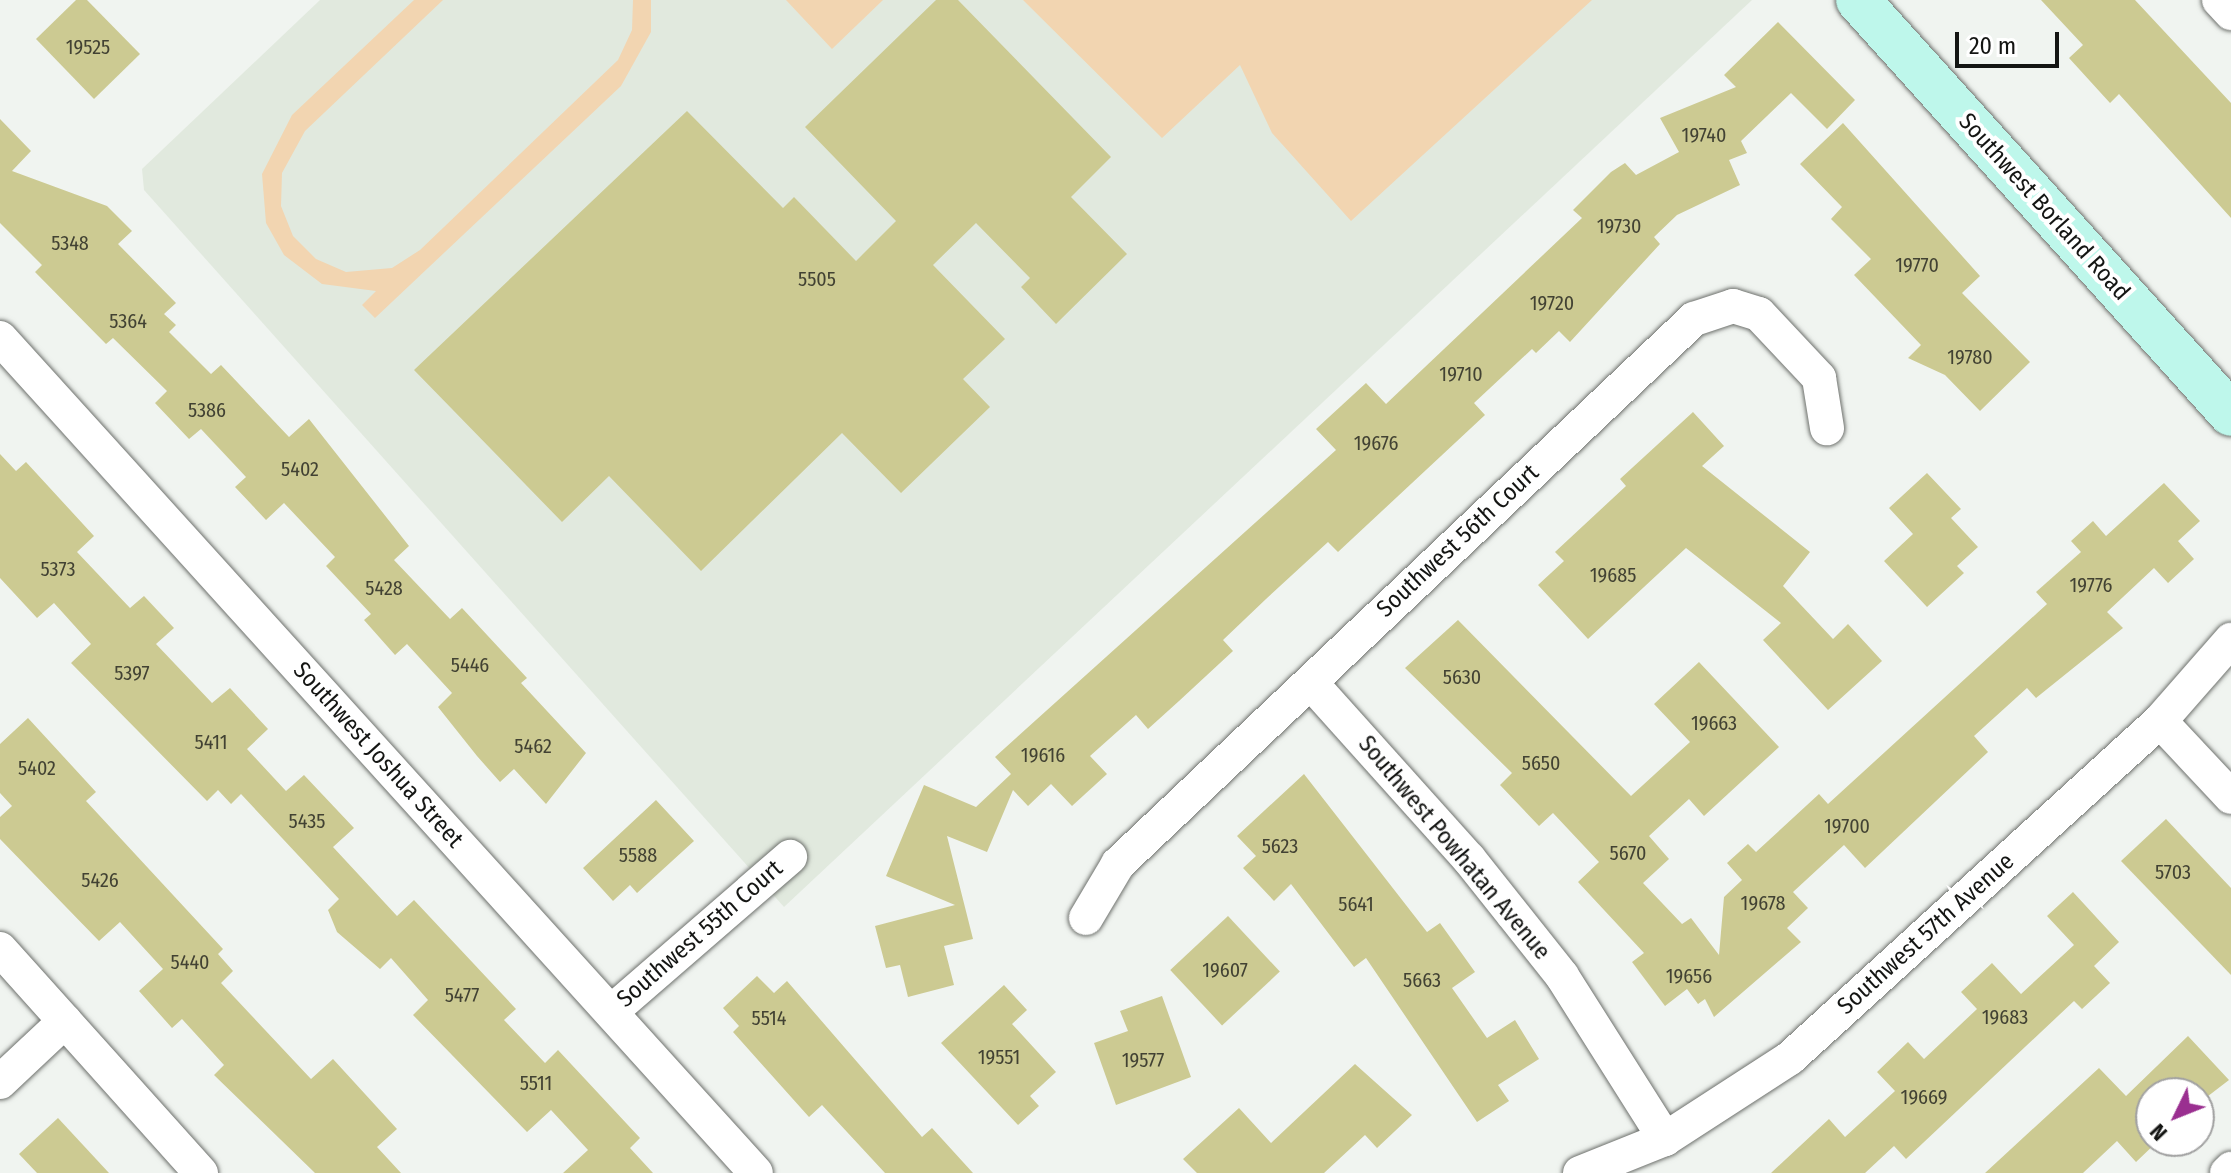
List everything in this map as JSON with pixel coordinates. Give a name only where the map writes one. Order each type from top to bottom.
[{"type":"main road","name":"Southwest Borland Road","points":[[1858,0],[2231,414]]},
{"type":"street","points":[[2219,0],[2231,13]]},
{"type":"street","name":"Southwest 56th Court","points":[[1086,918],[1118,864],[1712,309],[1759,314],[1819,378],[1827,428]]},
{"type":"street","name":"Southwest Joshua Street","points":[[0,338],[756,1173]]},
{"type":"street","name":"Southwest 57th Avenue","points":[[1580,1173],[1665,1139],[1790,1058],[2160,721],[2231,640]]},
{"type":"street","name":"Southwest Powhatan Avenue","points":[[1312,684],[1469,859],[1562,976],[1665,1139]]},
{"type":"street","points":[[2160,721],[2231,797]]},
{"type":"street","name":"Southwest 55th Court","points":[[611,1012],[790,857]]},
{"type":"street","points":[[0,949],[201,1173]]},
{"type":"street","points":[[0,1082],[65,1021]]},
{"type":"street","points":[[2227,1173],[2231,1169]]},
{"type":"shaded area","points":[[320,0],[1752,0],[784,907],[144,190],[142,169]]},
{"type":"shaded area","points":[[414,0],[443,0],[305,131],[282,173],[281,206],[293,236],[316,259],[346,272],[392,268],[420,250],[618,60],[632,30],[633,0],[651,0],[651,32],[621,86],[375,318],[362,305],[376,291],[322,284],[284,255],[266,223],[262,174],[292,115]]},
{"type":"shaded area","points":[[786,0],[883,0],[832,49]]},
{"type":"shaded area","points":[[1023,0],[1592,0],[1351,221],[1272,133],[1240,65],[1162,138]]},
{"type":"building","points":[[76,0],[87,0],[140,54],[94,99],[36,39]]},
{"type":"building","points":[[936,0],[958,0],[1111,157],[1071,197],[1127,254],[1056,324],[1021,287],[1030,278],[976,223],[933,265],[1005,339],[963,379],[990,407],[901,493],[842,433],[701,571],[609,476],[562,522],[414,370],[687,111],[783,208],[794,197],[856,261],[896,221],[805,127]]},
{"type":"building","points":[[2041,0],[2135,0],[2231,103],[2231,218],[2119,94],[2110,103],[2069,58],[2083,45]]},
{"type":"building","points":[[1778,22],[1855,100],[1827,129],[1791,93],[1741,141],[1747,153],[1729,160],[1740,185],[1677,215],[1654,237],[1660,244],[1570,342],[1559,331],[1536,353],[1532,349],[1474,403],[1485,415],[1338,552],[1328,542],[1266,599],[1223,640],[1233,651],[1179,701],[1148,729],[1136,715],[1090,756],[1107,774],[1072,806],[1051,784],[1028,806],[1013,790],[987,852],[947,836],[973,939],[944,946],[954,985],[908,997],[900,965],[886,968],[875,926],[955,905],[886,876],[924,785],[976,807],[1011,774],[995,757],[1336,450],[1316,429],[1366,383],[1386,404],[1582,218],[1573,210],[1611,172],[1625,163],[1636,175],[1679,152],[1660,118],[1736,87],[1724,75]]},
{"type":"building","points":[[0,119],[31,151],[12,171],[107,206],[132,231],[118,244],[176,303],[164,314],[176,325],[169,332],[211,374],[221,365],[289,437],[309,419],[409,546],[394,560],[450,619],[462,608],[527,678],[521,683],[586,753],[546,804],[514,769],[500,782],[477,756],[438,707],[452,693],[407,644],[395,655],[364,620],[371,614],[326,566],[335,557],[284,503],[266,520],[235,487],[246,477],[201,429],[189,439],[155,403],[167,391],[113,338],[106,344],[35,272],[42,265],[0,223]]},
{"type":"building","points":[[1843,123],[1980,276],[1962,293],[2030,362],[1980,411],[1945,375],[1908,358],[1921,345],[1854,275],[1871,259],[1831,219],[1842,207],[1800,164]]},
{"type":"building","points":[[1693,412],[1724,446],[1702,466],[1810,552],[1783,586],[1833,639],[1848,624],[1882,661],[1828,710],[1763,640],[1781,623],[1686,548],[1588,639],[1538,585],[1564,561],[1555,552],[1626,486],[1620,479]]},
{"type":"building","points":[[0,454],[16,471],[26,462],[94,536],[77,552],[130,608],[144,596],[174,628],[156,644],[212,703],[230,688],[268,729],[247,749],[286,791],[304,775],[354,828],[333,847],[397,916],[414,900],[516,1009],[504,1020],[545,1063],[558,1050],[640,1138],[630,1148],[653,1173],[563,1173],[588,1150],[551,1110],[527,1132],[413,1015],[428,1000],[391,958],[380,969],[337,932],[328,910],[339,899],[241,794],[231,804],[218,790],[207,801],[71,663],[91,644],[54,603],[37,618],[0,578]]},
{"type":"building","points":[[1927,473],[1961,509],[1951,518],[1978,547],[1957,566],[1964,573],[1927,607],[1884,561],[1913,534],[1889,508]]},
{"type":"building","points":[[2164,483],[2200,521],[2178,541],[2194,559],[2168,583],[2154,568],[2107,612],[2123,628],[2036,698],[2027,688],[1974,736],[1988,752],[1865,868],[1844,845],[1793,892],[1808,908],[1787,928],[1801,942],[1714,1017],[1705,999],[1698,1004],[1687,989],[1665,1006],[1632,962],[1644,953],[1578,882],[1599,862],[1553,813],[1539,826],[1500,785],[1512,773],[1405,668],[1458,620],[1631,796],[1690,742],[1654,704],[1699,662],[1779,747],[1704,816],[1689,799],[1649,836],[1669,859],[1643,883],[1682,924],[1691,918],[1719,955],[1724,897],[1742,880],[1727,863],[1748,844],[1756,852],[1819,794],[1828,804],[2047,604],[2036,592],[2081,552],[2071,541],[2093,521],[2106,536]]},
{"type":"building","points":[[28,718],[96,792],[86,801],[223,949],[218,954],[233,971],[221,983],[311,1079],[333,1059],[397,1129],[377,1147],[401,1173],[315,1173],[214,1075],[224,1065],[182,1019],[172,1028],[139,991],[163,969],[120,922],[99,941],[0,839],[0,817],[12,806],[0,793],[0,744]]},
{"type":"building","points":[[1304,774],[1427,932],[1440,923],[1475,972],[1452,988],[1487,1038],[1515,1020],[1539,1059],[1498,1085],[1509,1101],[1477,1122],[1366,958],[1354,967],[1291,884],[1274,901],[1243,868],[1256,856],[1237,836]]},
{"type":"building","points":[[656,800],[694,841],[637,893],[630,885],[613,901],[583,868]]},
{"type":"building","points":[[2166,819],[2231,888],[2231,975],[2121,861]]},
{"type":"building","points":[[2073,892],[2119,942],[2094,966],[2110,983],[2082,1009],[2074,1001],[1906,1159],[1894,1146],[1865,1173],[1771,1173],[1829,1119],[1845,1137],[1895,1091],[1877,1072],[1908,1042],[1924,1059],[1977,1009],[1961,992],[1992,963],[2021,994],[2074,945],[2047,916]]},
{"type":"building","points":[[1228,916],[1280,972],[1222,1025],[1170,970]]},
{"type":"building","points":[[757,976],[774,993],[787,981],[922,1137],[932,1128],[973,1173],[885,1173],[822,1105],[809,1117],[733,1032],[739,1026],[723,1008]]},
{"type":"building","points":[[1004,985],[1027,1010],[1012,1024],[1056,1072],[1030,1096],[1039,1106],[1018,1125],[941,1043]]},
{"type":"building","points":[[1162,996],[1191,1077],[1116,1105],[1094,1043],[1128,1031],[1120,1011]]},
{"type":"building","points":[[2188,1036],[2229,1080],[2215,1091],[2215,1077],[2146,1077]]},
{"type":"building","points":[[1355,1064],[1412,1115],[1377,1148],[1365,1135],[1324,1173],[1197,1173],[1183,1159],[1239,1108],[1271,1143]]},
{"type":"building","points":[[2099,1068],[2126,1096],[2135,1087],[2135,1157],[2141,1157],[2136,1162],[2117,1141],[2083,1173],[1985,1173]]},
{"type":"building","points":[[58,1118],[109,1173],[37,1173],[19,1154]]}]
